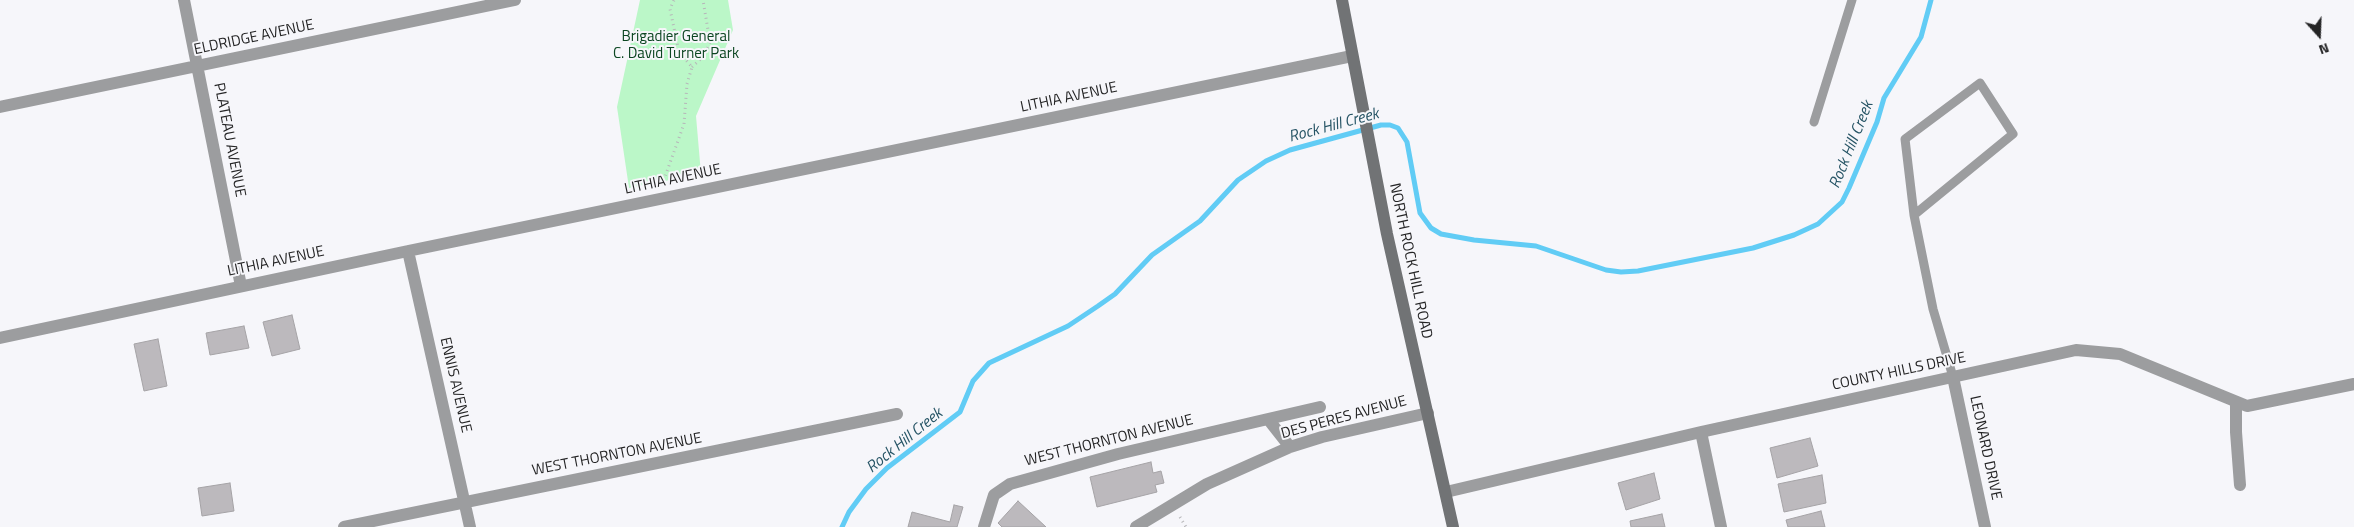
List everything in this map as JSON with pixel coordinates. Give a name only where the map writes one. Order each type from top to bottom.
[{"type":"street","name":"PLATEAU AVENUE","points":[[184,0],[241,286]]},
{"type":"street","name":"ELDRIDGE AVENUE","points":[[0,107],[514,0]]},
{"type":"street","name":"NORTH ROCK HILL ROAD","points":[[1342,0],[1370,149],[1407,326],[1453,527]]},
{"type":"street","name":"LITHIA AVENUE","points":[[0,338],[662,198],[1352,56]]},
{"type":"street","name":"ENNIS AVENUE","points":[[408,251],[470,527]]},
{"type":"street","name":"COUNTY HILLS DRIVE","points":[[1446,492],[1701,432],[2076,350],[2120,354],[2247,406],[2354,384]]},
{"type":"street","name":"LEONARD DRIVE","points":[[1953,377],[1985,527]]},
{"type":"street","points":[[2236,402],[2240,485]]},
{"type":"street","name":"WEST THORNTON AVENUE","points":[[984,527],[994,495],[1010,484],[1118,454],[1320,406]]},
{"type":"street","name":"DES PERES AVENUE","points":[[1136,527],[1207,484],[1290,447],[1322,437],[1428,413]]},
{"type":"street","name":"WEST THORNTON AVENUE","points":[[344,527],[897,414]]},
{"type":"street","points":[[1268,419],[1290,447]]},
{"type":"street","points":[[1701,432],[1721,527]]},
{"type":"lane","points":[[1814,122],[1852,0]]},
{"type":"lane","points":[[1914,215],[2013,134],[1980,83],[1905,139],[1914,215],[1934,309],[1953,377]]},
{"type":"path","points":[[674,0],[670,9],[679,52],[692,67]]},
{"type":"path","points":[[662,198],[662,185],[684,124],[687,84],[692,67],[704,56],[710,42],[703,0]]},
{"type":"green space","name":"Brigadier General C. David Turner Park","points":[[640,0],[728,0],[733,30],[696,116],[701,174],[629,188],[617,107]]},
{"type":"building","points":[[292,315],[300,349],[272,356],[263,322]]},
{"type":"building","points":[[244,326],[249,348],[210,355],[206,333]]},
{"type":"building","points":[[158,339],[167,386],[144,391],[134,344]]},
{"type":"building","points":[[1810,438],[1818,466],[1777,478],[1770,448]]},
{"type":"building","points":[[1151,462],[1153,473],[1161,471],[1164,483],[1155,485],[1157,492],[1097,507],[1090,477]]},
{"type":"building","points":[[1654,473],[1660,499],[1626,510],[1618,483]]},
{"type":"building","points":[[1822,475],[1826,503],[1784,512],[1778,484]]},
{"type":"building","points":[[230,483],[234,511],[202,516],[198,488]]},
{"type":"building","points":[[1018,501],[1046,527],[1002,527],[998,523]]},
{"type":"building","points":[[954,505],[963,507],[957,527],[908,527],[912,512],[950,522]]},
{"type":"building","points":[[1821,511],[1825,527],[1788,527],[1786,520]]},
{"type":"building","points":[[1662,514],[1665,527],[1631,527],[1630,521]]},
{"type":"waterway","name":"Rock Hill Creek","points":[[842,527],[849,512],[866,489],[887,468],[960,412],[973,381],[989,363],[1068,326],[1115,294],[1152,255],[1200,221],[1238,180],[1266,161],[1290,150],[1381,125],[1390,125],[1398,128],[1407,142],[1420,213],[1431,228],[1441,234],[1474,240],[1536,246],[1606,270],[1621,272],[1638,271],[1753,248],[1794,235],[1818,224],[1842,202],[1877,122],[1884,98],[1921,37],[1931,0]]}]
